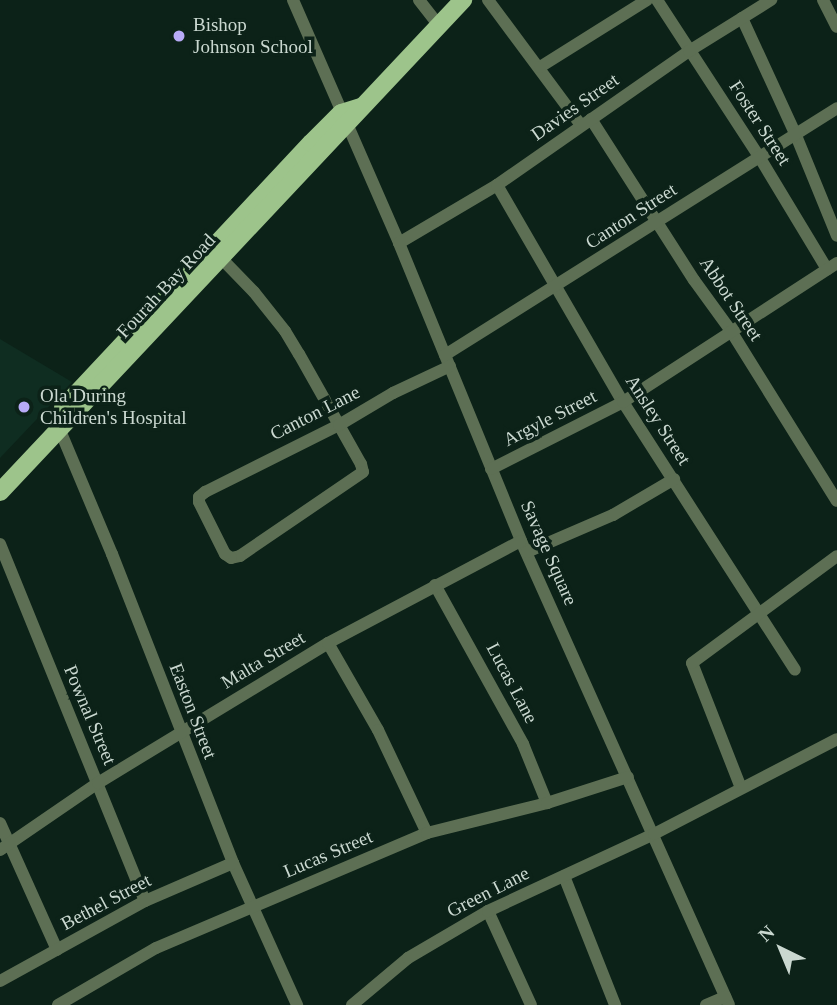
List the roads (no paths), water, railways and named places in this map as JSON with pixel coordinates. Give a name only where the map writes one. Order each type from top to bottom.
[{"type":"main road","name":"Fourah Bay Road","points":[[0,492],[290,173],[344,119],[361,107],[463,0]]},
{"type":"main road","name":"Fourah Bay Road","points":[[0,475],[184,288],[220,258],[290,173]]},
{"type":"street","name":"Savage Square","points":[[293,0],[399,243],[524,547],[727,1001]]},
{"type":"street","points":[[419,0],[439,26]]},
{"type":"street","name":"Abbot Street","points":[[488,0],[586,122],[659,221],[694,280],[731,331],[837,501]]},
{"type":"street","points":[[540,67],[647,0]]},
{"type":"street","name":"Foster Street","points":[[657,0],[832,266]]},
{"type":"street","name":"Davies Street","points":[[399,243],[497,185],[689,51],[772,0]]},
{"type":"street","points":[[822,0],[837,27]]},
{"type":"street","points":[[743,18],[795,133],[837,236]]},
{"type":"street","name":"Canton Street","points":[[447,360],[837,108]]},
{"type":"street","name":"Ansley Street","points":[[497,185],[623,402],[795,670]]},
{"type":"street","points":[[220,258],[254,292],[285,331],[339,425]]},
{"type":"street","name":"Argyle Street","points":[[491,469],[623,402],[832,266]]},
{"type":"street","name":"Canton Lane","points":[[339,425],[363,472],[240,556],[231,558],[225,554],[199,497],[339,425],[447,360]]},
{"type":"street","name":"Easton Street","points":[[59,428],[113,554],[233,863],[297,1005]]},
{"type":"street","name":"Malta Street","points":[[4,848],[98,783],[327,643],[435,585],[524,547],[613,515],[674,479]]},
{"type":"street","name":"Pownal Street","points":[[0,544],[145,901]]},
{"type":"street","points":[[741,788],[692,663],[837,556]]},
{"type":"street","name":"Lucas Lane","points":[[435,585],[523,744],[547,803]]},
{"type":"street","points":[[327,643],[378,730],[427,833]]},
{"type":"street","name":"Green Lane","points":[[352,1005],[408,958],[488,911],[654,834],[837,739]]},
{"type":"street","name":"Lucas Street","points":[[58,1005],[83,1000],[156,948],[427,833],[547,803],[628,777]]},
{"type":"street","points":[[0,823],[4,848],[57,950]]},
{"type":"street","name":"Bethel Street","points":[[0,981],[145,901],[233,863]]},
{"type":"street","points":[[564,876],[615,1005]]},
{"type":"street","points":[[488,911],[531,1005]]},
{"type":"street","points":[[706,1005],[727,1001]]},
{"type":"place","name":"Bishop Johnson School","points":[[179,36]]},
{"type":"place","name":"Ola During Children's Hospital","points":[[24,407]]}]
